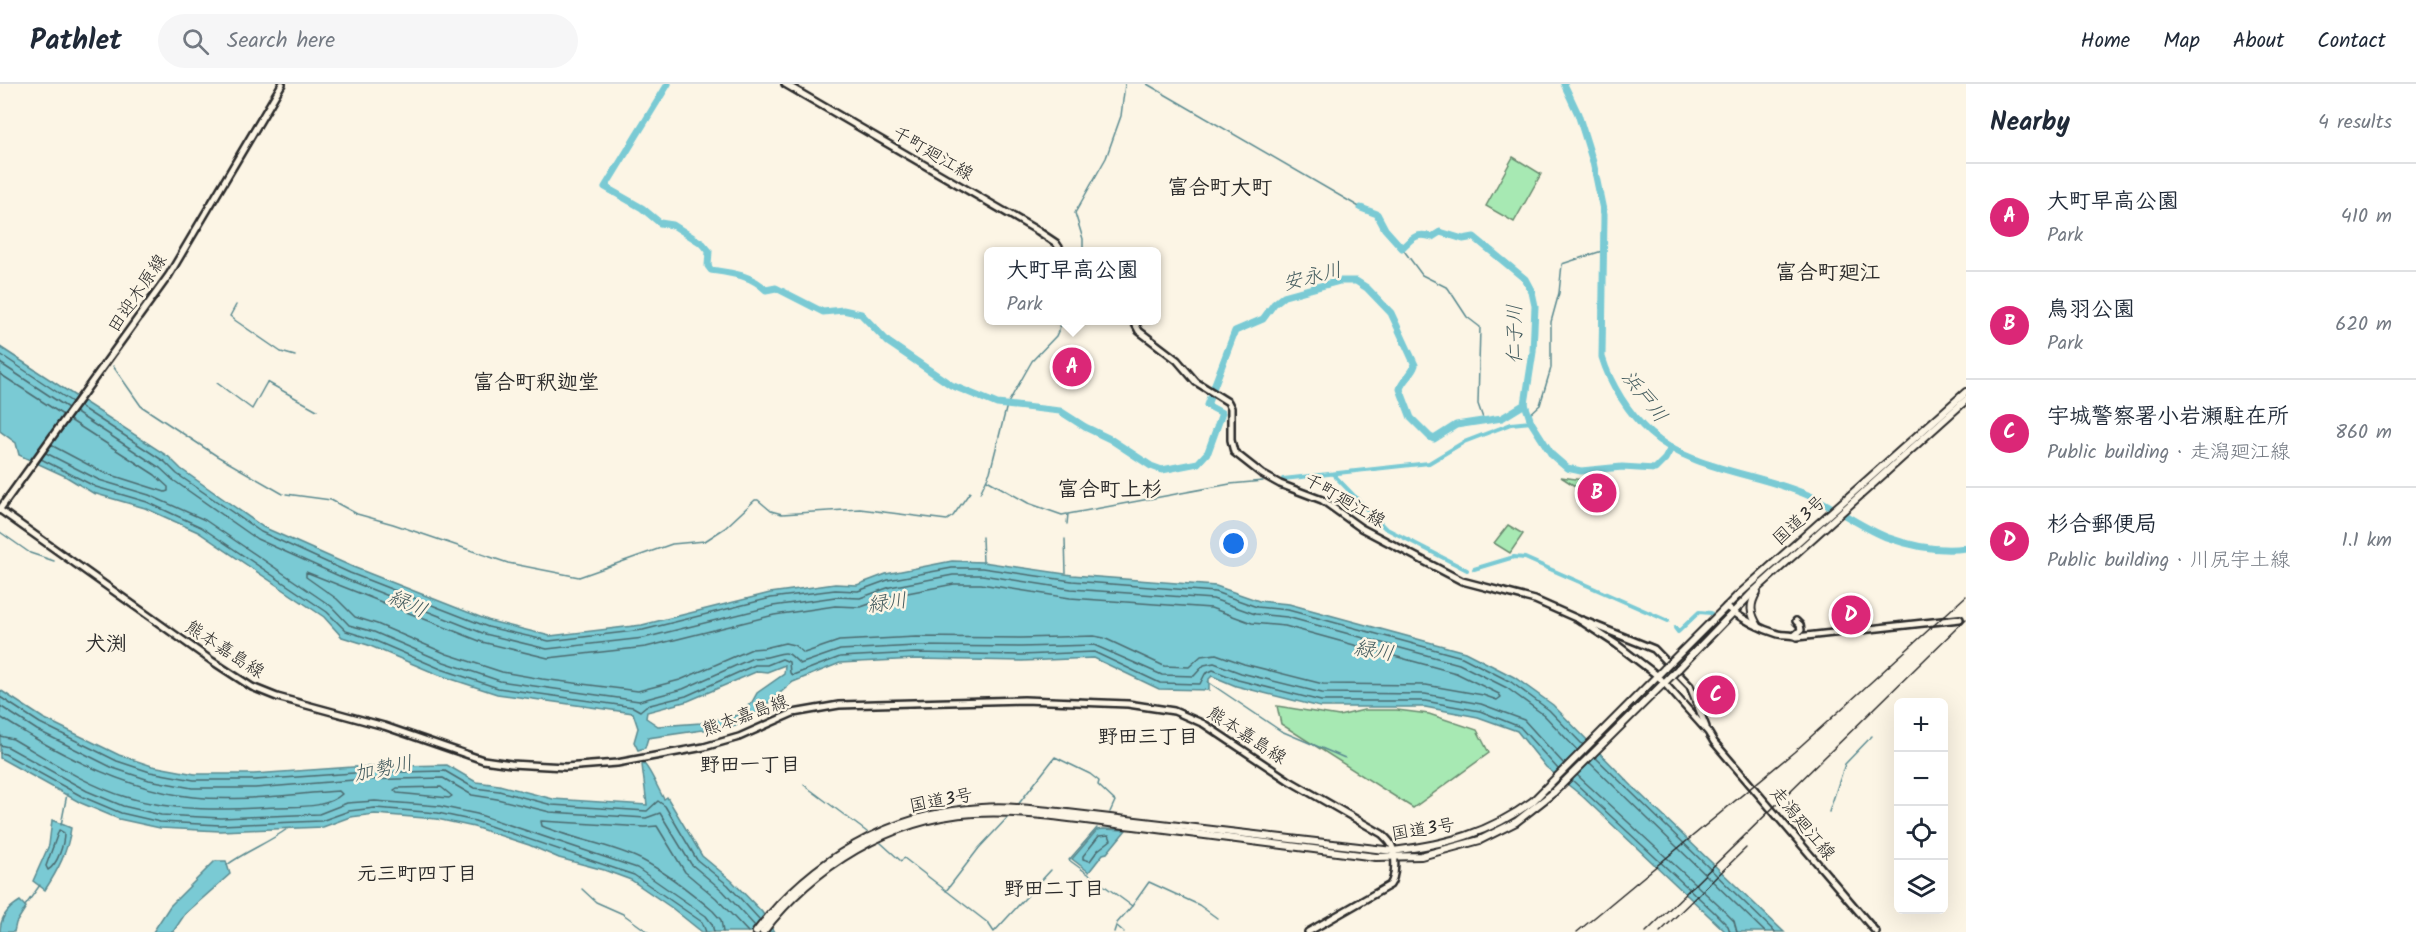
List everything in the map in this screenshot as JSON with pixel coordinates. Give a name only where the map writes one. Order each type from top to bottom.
[{"type":"highway","name":"国道3号","points":[[1394,855],[1480,832],[1514,816],[1545,788],[1726,607],[1966,392]]},
{"type":"highway","name":"国道3号","points":[[756,932],[801,882],[822,865],[864,839],[916,818],[982,807],[1014,807],[1059,812],[1394,855],[1421,856],[1480,840],[1516,822],[1553,794],[1678,669],[1732,611],[1966,400]]},
{"type":"highway","points":[[1758,626],[1751,606],[1755,593],[1764,582]]},
{"type":"highway","name":"国道3号","points":[[763,932],[775,913]]},
{"type":"main road","name":"田迎木原線","points":[[0,510],[170,274],[282,84]]},
{"type":"main road","name":"千町廻江線","points":[[785,84],[1036,229],[1059,247]]},
{"type":"main road","name":"千町廻江線","points":[[1136,325],[1144,337],[1177,360],[1196,382],[1218,395],[1231,408],[1231,440],[1234,452],[1268,478],[1322,500],[1361,528],[1462,581],[1534,600],[1578,619],[1616,644],[1656,677]]},
{"type":"main road","name":"熊本嘉島線","points":[[0,510],[220,667],[252,687],[277,698],[384,726],[463,754],[496,762],[565,767],[633,760],[732,740],[793,713],[839,705],[1024,700],[1151,706],[1174,711],[1203,724],[1308,792],[1382,834],[1390,842],[1394,855]]},
{"type":"main road","points":[[1726,607],[1758,626],[1785,636],[1797,634],[1801,630],[1796,621]]},
{"type":"main road","name":"千町廻江線","points":[[1578,619],[1588,621],[1654,649]]},
{"type":"main road","points":[[1793,635],[1812,637],[1960,619]]},
{"type":"main road","name":"走潟廻江線","points":[[1654,649],[1690,686],[1714,742],[1876,932]]},
{"type":"main road","name":"走潟廻江線","points":[[1656,677],[1708,732]]},
{"type":"main road","points":[[1308,932],[1390,885],[1394,880],[1394,855]]},
{"type":"green space","points":[[1513,157],[1541,174],[1514,222],[1486,206]]},
{"type":"green space","points":[[1069,357],[1083,368],[1075,378],[1061,367]]},
{"type":"green space","points":[[1561,477],[1612,484],[1601,503]]},
{"type":"green space","points":[[1508,525],[1523,534],[1510,553],[1494,543]]},
{"type":"green space","points":[[1277,706],[1339,716],[1364,710],[1397,710],[1429,714],[1477,730],[1489,753],[1413,808],[1281,724]]},
{"type":"water","name":"緑川","points":[[0,347],[169,457],[181,469],[263,527],[353,567],[490,621],[550,636],[642,625],[770,593],[835,584],[857,585],[886,574],[952,561],[983,562],[1072,575],[1216,586],[1259,601],[1289,604],[1465,652],[1514,677],[1553,705],[1636,790],[1784,932],[1726,932],[1582,796],[1546,767],[1517,731],[1478,717],[1425,707],[1320,707],[1236,686],[1212,676],[1209,679],[1209,690],[1159,689],[1094,658],[1022,661],[916,659],[840,663],[793,682],[754,715],[737,725],[648,738],[645,748],[638,750],[634,742],[638,728],[633,713],[497,694],[439,675],[368,645],[342,637],[324,617],[198,532],[145,508],[93,493],[65,476],[19,455],[16,443],[0,431]],"holes":[[[785,665],[784,674],[757,693],[752,702],[738,715],[701,723],[658,726],[646,718],[647,712],[688,701],[758,671],[767,672]]]},
{"type":"water","name":"加勢川","points":[[0,690],[43,718],[119,755],[152,766],[195,774],[254,774],[353,767],[447,765],[476,782],[499,785],[553,799],[647,805],[642,765],[644,764],[664,799],[667,797],[702,856],[732,881],[762,912],[774,932],[702,932],[631,880],[559,858],[529,845],[474,827],[437,819],[375,814],[350,817],[323,827],[220,831],[160,828],[119,819],[81,803],[0,758]]},
{"type":"water","points":[[52,820],[71,828],[62,860],[45,890],[33,881],[49,845]]},
{"type":"water","points":[[1097,830],[1126,830],[1089,872],[1072,859]]},
{"type":"water","points":[[215,861],[226,861],[230,874],[185,914],[173,932],[153,932],[170,906]]},
{"type":"water","points":[[20,901],[26,907],[16,923],[14,932],[0,932],[1,922],[6,914]]},
{"type":"waterway","name":"安永川","points":[[668,84],[605,187],[642,208],[660,223],[673,225],[703,244],[709,251],[708,266],[711,270],[748,278],[766,290],[776,288],[823,312],[843,310],[861,314],[888,342],[951,385],[997,404],[1060,411],[1110,439],[1151,466],[1162,470],[1198,463],[1208,452],[1222,413],[1207,405],[1235,331],[1263,319],[1274,304],[1284,296],[1339,281],[1356,281],[1367,288],[1391,313],[1415,365],[1400,389],[1411,418],[1430,437],[1434,439],[1456,425],[1502,418],[1525,404]]},
{"type":"waterway","points":[[1083,247],[1083,239],[1075,213],[1106,158],[1121,116],[1125,84]]},
{"type":"waterway","points":[[1147,84],[1361,208]]},
{"type":"waterway","name":"浜戸川","points":[[1564,84],[1578,114],[1593,162],[1604,215],[1602,357],[1615,388],[1635,417],[1650,433],[1667,446],[1686,456],[1810,496],[1886,537],[1925,547],[1966,548]]},
{"type":"waterway","name":"仁子川","points":[[1361,208],[1377,214],[1385,229],[1402,248],[1415,237],[1422,235],[1432,237],[1440,232],[1463,239],[1474,237],[1525,279],[1532,292],[1535,306],[1533,352],[1525,404],[1531,422],[1552,455],[1567,468],[1581,471],[1622,467],[1655,469],[1665,459],[1671,448]]},
{"type":"waterway","points":[[1402,248],[1422,275],[1448,288],[1467,317],[1480,327],[1478,404],[1484,421]]},
{"type":"waterway","points":[[1528,416],[1540,405],[1551,368],[1551,322],[1559,293],[1562,264],[1602,251]]},
{"type":"waterway","points":[[236,305],[230,316],[281,352],[295,356]]},
{"type":"waterway","points":[[980,493],[990,472],[1007,405],[1032,361],[1056,336],[1061,325]]},
{"type":"waterway","points":[[113,366],[141,406],[217,456],[283,494]]},
{"type":"waterway","points":[[217,383],[252,409],[267,382],[317,410]]},
{"type":"waterway","points":[[1283,479],[1429,463],[1464,442],[1511,424],[1531,422]]},
{"type":"waterway","points":[[1333,474],[1385,528],[1467,570]]},
{"type":"waterway","points":[[987,480],[1028,503],[1062,515],[1067,514]]},
{"type":"waterway","points":[[1067,524],[1068,514],[1230,484],[1263,481]]},
{"type":"waterway","points":[[286,494],[331,500],[357,514],[508,563],[579,577],[672,544],[705,541],[725,528],[755,500],[771,511],[782,514],[860,509],[947,520],[953,516],[970,492]]},
{"type":"waterway","points":[[0,532],[30,553],[54,561]]},
{"type":"waterway","points":[[982,537],[983,562]]},
{"type":"waterway","points":[[1065,539],[1066,573]]},
{"type":"waterway","points":[[1474,569],[1514,557],[1525,558],[1668,621]]},
{"type":"waterway","points":[[1675,628],[1678,632],[1699,612],[1711,613]]},
{"type":"waterway","points":[[1208,682],[1281,731],[1345,758]]},
{"type":"waterway","points":[[1829,812],[1845,764],[1872,736]]},
{"type":"waterway","points":[[1017,806],[1055,757],[1090,774],[1099,781],[1098,785],[1115,801],[1110,812]]},
{"type":"waterway","points":[[804,785],[867,832]]},
{"type":"waterway","points":[[61,825],[67,794]]},
{"type":"waterway","points":[[946,891],[979,848],[1009,816]]},
{"type":"waterway","points":[[1097,828],[1069,860],[1132,906],[1149,882],[1199,905],[1217,918]]},
{"type":"waterway","points":[[227,865],[287,829]]},
{"type":"waterway","points":[[881,843],[901,861],[904,858],[988,923],[994,932],[1051,870]]},
{"type":"waterway","points":[[25,906],[40,885]]},
{"type":"waterway","points":[[582,889],[596,902],[623,914],[648,932]]},
{"type":"waterway","points":[[1114,932],[1117,923],[1132,906]]},
{"type":"waterway","points":[[1117,926],[1124,932]]},
{"type":"railway","points":[[1577,932],[1794,752],[1966,596]]},
{"type":"railway","points":[[1646,932],[1966,619]]},
{"type":"railway","points":[[1660,932],[1746,848]]},
{"type":"place","name":"大町早高公園","points":[[1072,367]]},
{"type":"place","name":"鳥羽公園","points":[[1597,493]]},
{"type":"place","name":"杉合郵便局","points":[[1851,615]]},
{"type":"place","name":"宇城警察署小岩瀬駐在所","points":[[1716,695]]},
{"type":"district","name":"富合町大町","points":[[1220,187]]},
{"type":"district","name":"富合町廻江","points":[[1828,272]]},
{"type":"district","name":"富合町釈迦堂","points":[[536,382]]},
{"type":"district","name":"富合町上杉","points":[[1110,489]]},
{"type":"district","name":"犬渕","points":[[106,643]]},
{"type":"district","name":"野田三丁目","points":[[1148,736]]},
{"type":"district","name":"野田一丁目","points":[[750,764]]},
{"type":"district","name":"元三町四丁目","points":[[417,873]]},
{"type":"district","name":"野田二丁目","points":[[1054,888]]}]
